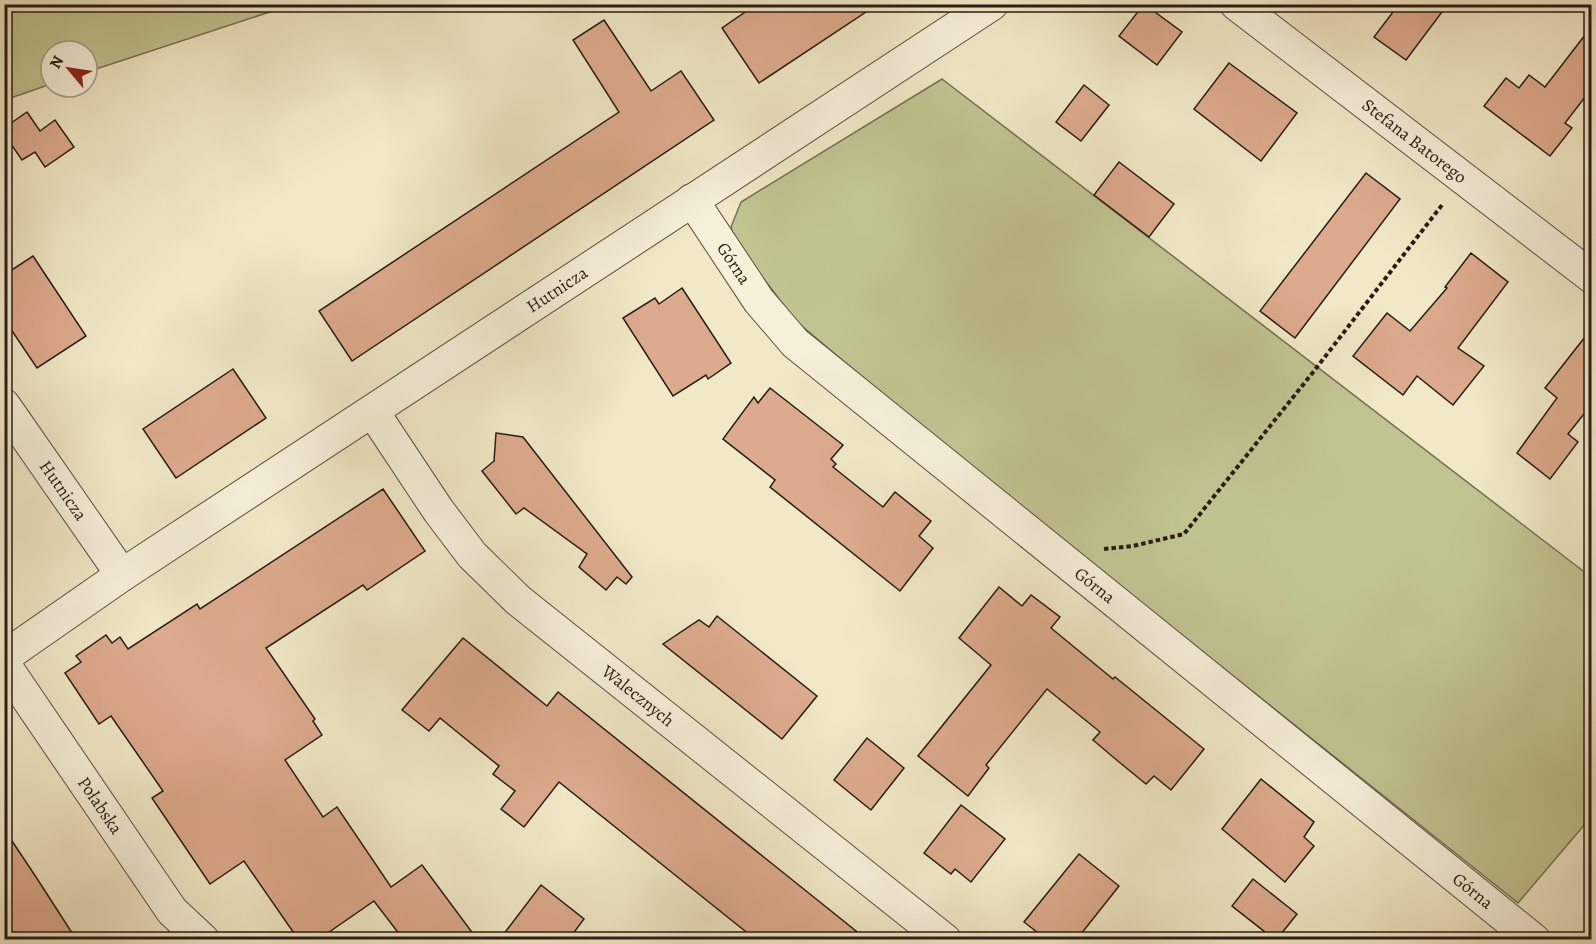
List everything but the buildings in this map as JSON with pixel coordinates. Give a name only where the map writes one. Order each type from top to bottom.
[{"type":"street","name":"Hutnicza","points":[[4,657],[122,575],[992,4]]},
{"type":"street","name":"Stefana Batorego","points":[[1236,4],[1592,277]]},
{"type":"street","name":"Górna","points":[[692,200],[759,301],[795,342],[1534,939]]},
{"type":"street","name":"Hutnicza","points":[[4,405],[122,575]]},
{"type":"street","name":"Walecznych","points":[[373,412],[438,510],[472,555],[518,600],[945,939]]},
{"type":"street","name":"Połabska","points":[[4,664],[172,911],[203,939]]},
{"type":"path","points":[[1055,554],[1133,546],[1184,534],[1463,179]]},
{"type":"green space","points":[[5,4],[291,5],[99,68],[99,39],[39,39],[39,88],[5,100]]},
{"type":"green space","points":[[942,79],[1591,577],[1591,817],[1518,903],[967,464],[822,343],[796,321],[734,240],[731,227],[741,202]]}]
